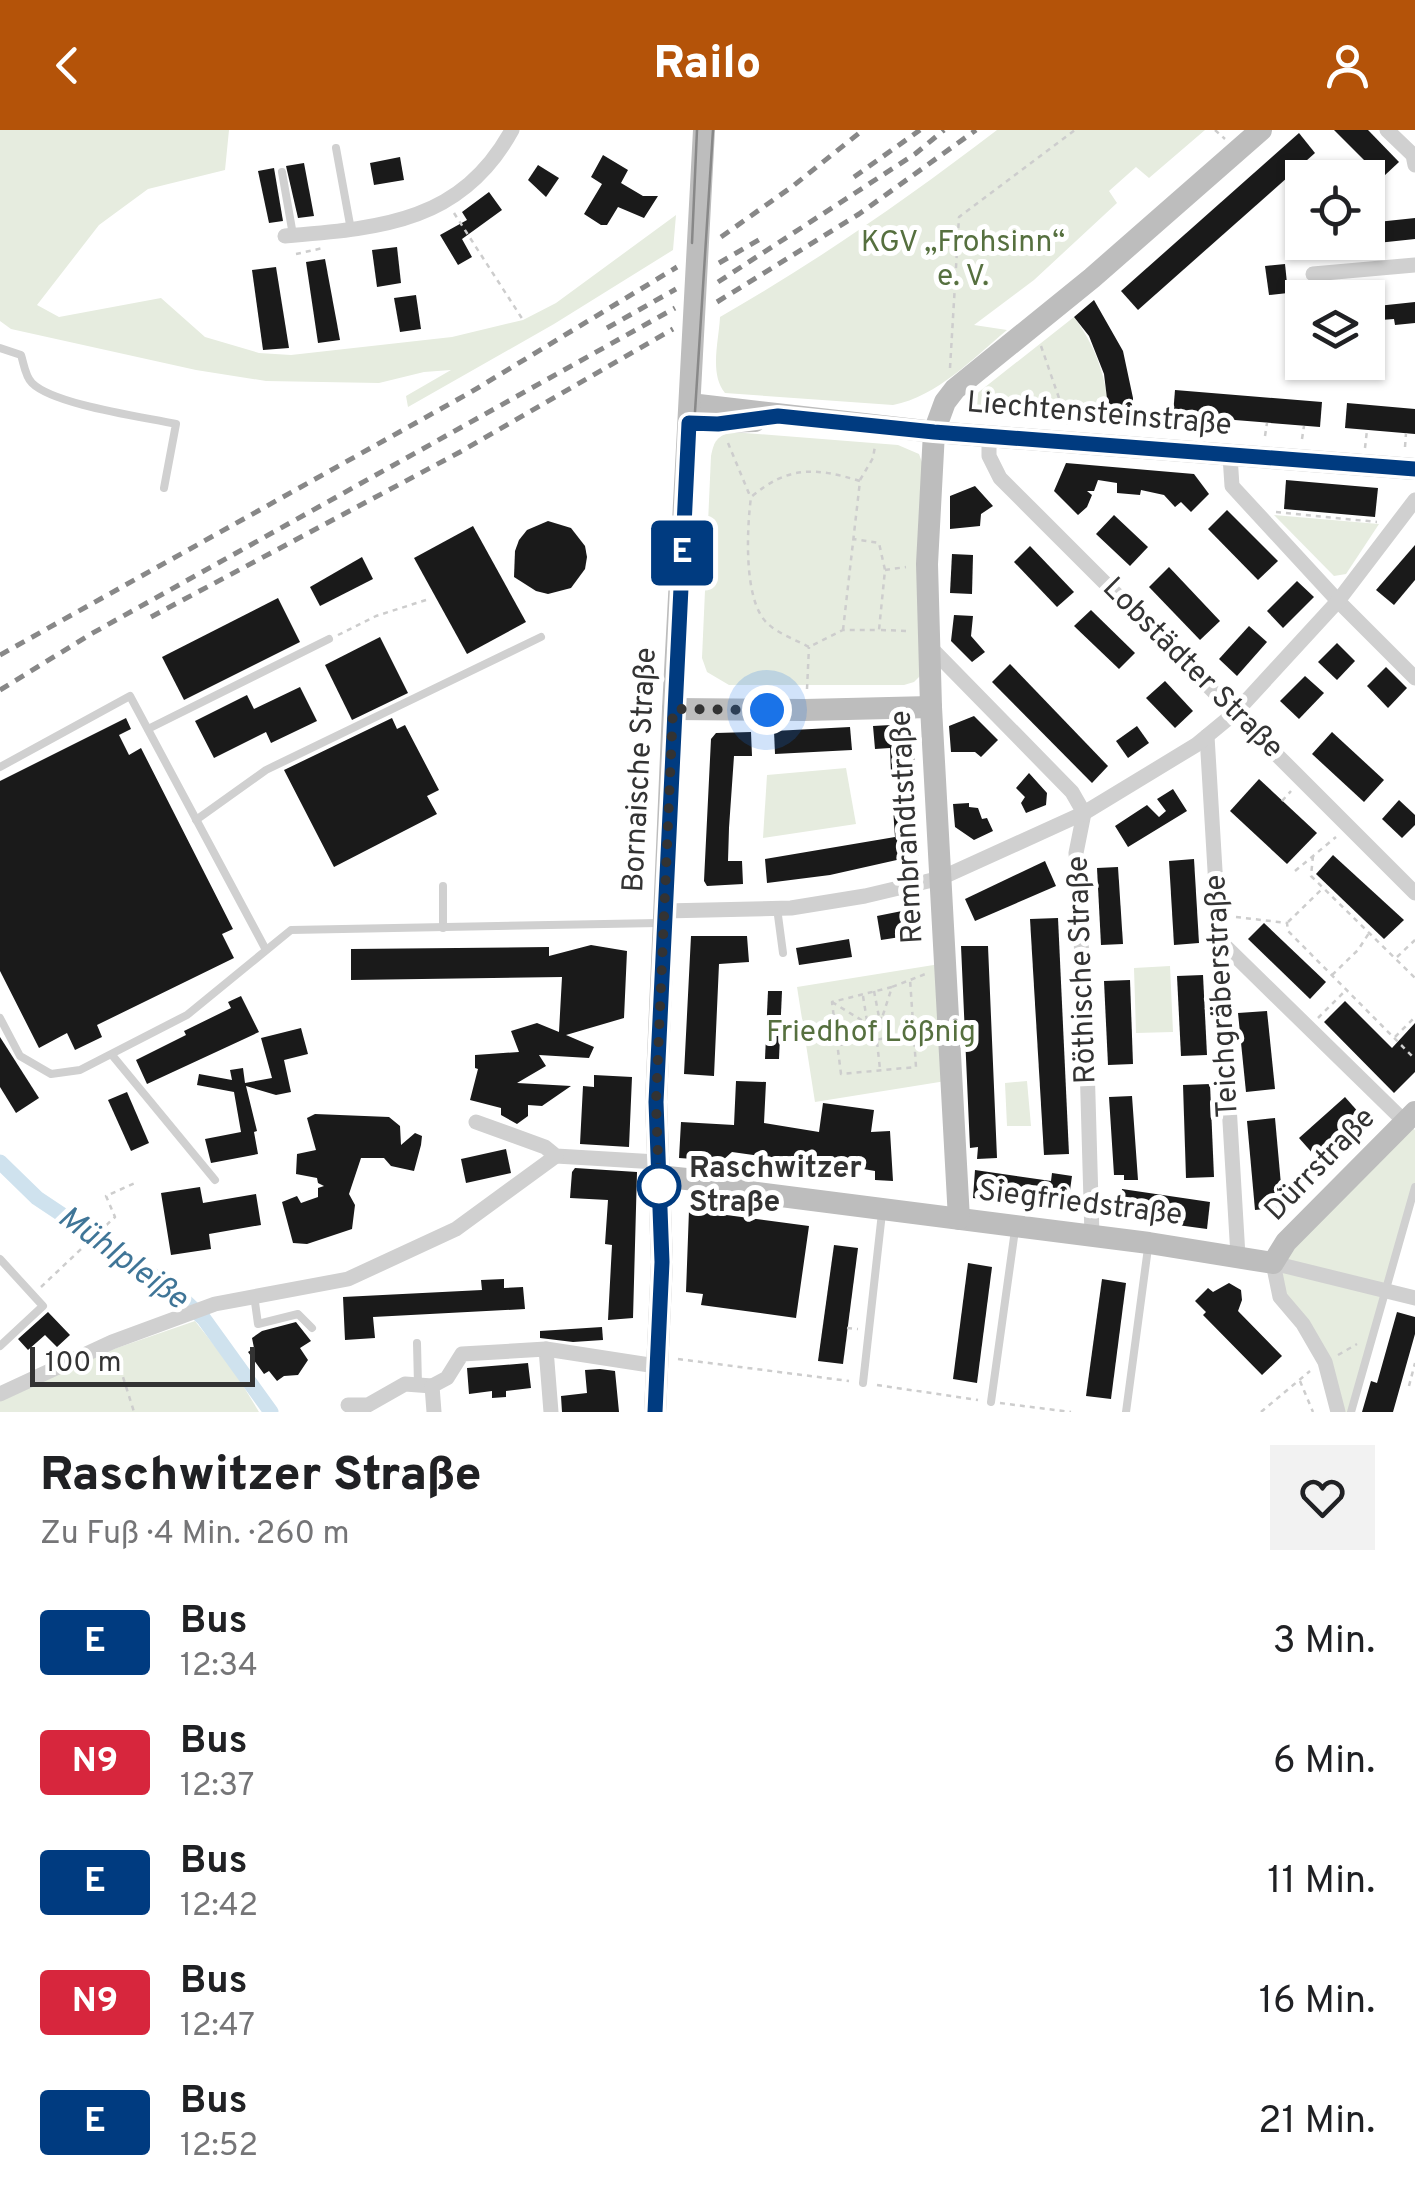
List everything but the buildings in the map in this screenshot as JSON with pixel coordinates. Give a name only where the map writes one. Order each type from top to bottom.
[{"type":"street","points":[[289,236],[413,218],[439,206],[472,184],[512,130]]},
{"type":"street","name":"Bornaische Straße","points":[[655,1412],[662,1262],[656,1102],[704,130]]},
{"type":"street","points":[[934,432],[945,402],[955,389],[1034,326],[1260,130]]},
{"type":"street","points":[[1387,130],[1413,155],[1415,164]]},
{"type":"street","points":[[1313,274],[1415,265]]},
{"type":"street","name":"Liechtensteinstraße","points":[[690,414],[718,424],[778,416]]},
{"type":"street","name":"Liechtensteinstraße","points":[[690,414],[778,416],[934,432],[1415,469]]},
{"type":"street","name":"Rembrandtstraße","points":[[934,432],[928,564],[931,707],[959,1219]]},
{"type":"street","name":"Lobstädter Straße","points":[[989,436],[989,456],[1000,478],[1415,893]]},
{"type":"street","points":[[1230,456],[1232,486],[1415,678]]},
{"type":"street","points":[[664,917],[865,896],[941,878],[1084,813],[1207,736],[1236,712],[1338,601],[1415,500]]},
{"type":"street","name":"Röthische Straße","points":[[929,638],[1072,792],[1084,813],[1076,853],[1092,1236]]},
{"type":"street","points":[[673,709],[931,707]]},
{"type":"street","name":"Teichgräberstraße","points":[[1207,736],[1238,1256]]},
{"type":"street","points":[[1222,942],[1308,1028],[1412,1121]]},
{"type":"street","name":"Dürrstraße","points":[[1273,1263],[1286,1242],[1412,1121]]},
{"type":"street","points":[[476,1122],[545,1147],[556,1156],[658,1178]]},
{"type":"street","points":[[2,1389],[215,1304],[323,1279],[348,1279],[456,1229],[556,1156]]},
{"type":"street","name":"Siegfriedstraße","points":[[658,1178],[724,1193],[734,1189],[1238,1256],[1415,1298]]},
{"type":"street","points":[[1273,1263],[1280,1297],[1303,1324],[1325,1362],[1338,1412]]},
{"type":"street","points":[[348,1405],[368,1406],[406,1384],[425,1385],[447,1378],[462,1354],[546,1349],[657,1361]]},
{"type":"street","points":[[546,1349],[551,1412]]},
{"type":"street","points":[[425,1385],[434,1412]]},
{"type":"lane","points":[[336,148],[351,230]]},
{"type":"lane","points":[[282,172],[289,236]]},
{"type":"lane","points":[[0,348],[21,355],[28,380],[42,392],[96,408],[176,424],[164,488]]},
{"type":"lane","points":[[196,820],[266,770],[541,637]]},
{"type":"lane","points":[[148,728],[329,640]]},
{"type":"lane","points":[[0,767],[130,696],[266,950]]},
{"type":"lane","points":[[443,886],[443,928]]},
{"type":"lane","points":[[778,908],[783,953]]},
{"type":"lane","points":[[0,1018],[20,1056],[51,1074],[80,1070],[187,1016],[292,930],[443,928],[664,917]]},
{"type":"lane","points":[[112,1055],[215,1180]]},
{"type":"lane","points":[[1351,1412],[1415,1187]]},
{"type":"lane","points":[[863,1383],[882,1209]]},
{"type":"lane","points":[[991,1402],[1015,1226]]},
{"type":"lane","points":[[1126,1412],[1149,1243]]},
{"type":"lane","points":[[0,1258],[43,1306],[0,1346]]},
{"type":"lane","points":[[254,1295],[258,1324],[298,1314],[312,1328]]},
{"type":"lane","points":[[417,1343],[425,1385]]},
{"type":"path","points":[[951,344],[959,217],[1075,130]]},
{"type":"path","points":[[450,208],[523,320]]},
{"type":"path","points":[[296,254],[320,250],[329,241]]},
{"type":"path","points":[[1034,326],[1073,443]]},
{"type":"path","points":[[718,424],[751,497],[745,542],[753,589],[765,622],[809,648]]},
{"type":"path","points":[[843,630],[860,481],[874,449]]},
{"type":"path","points":[[751,497],[774,478],[800,472],[830,472],[860,481]]},
{"type":"path","points":[[1254,510],[1397,524]]},
{"type":"path","points":[[853,540],[879,543],[885,570],[879,630]]},
{"type":"path","points":[[885,570],[900,568]]},
{"type":"path","points":[[329,640],[376,616],[429,599]]},
{"type":"path","points":[[809,648],[843,630],[879,630],[929,638]]},
{"type":"path","points":[[806,710],[809,648]]},
{"type":"path","points":[[1282,801],[1295,786]]},
{"type":"path","points":[[1295,871],[1349,826]]},
{"type":"path","points":[[1313,856],[1311,876],[1415,978]]},
{"type":"path","points":[[1287,923],[1323,888]]},
{"type":"path","points":[[1219,916],[1287,923]]},
{"type":"path","points":[[1287,923],[1288,931],[1415,1059]]},
{"type":"path","points":[[1331,976],[1348,961],[1369,932]]},
{"type":"path","points":[[1396,958],[1415,940]]},
{"type":"path","points":[[1341,954],[1348,961]]},
{"type":"path","points":[[832,1002],[925,974]]},
{"type":"path","points":[[832,1002],[841,1074],[916,1068],[910,979]]},
{"type":"path","points":[[880,1018],[892,986]]},
{"type":"path","points":[[874,991],[886,1038]]},
{"type":"path","points":[[1308,1028],[1345,991]]},
{"type":"path","points":[[862,994],[868,1042],[914,1035]]},
{"type":"path","points":[[832,1002],[866,1021],[880,1018]]},
{"type":"path","points":[[1394,1038],[1415,1016]]},
{"type":"path","points":[[838,1046],[867,1036]]},
{"type":"path","points":[[876,1040],[880,1071]]},
{"type":"path","points":[[33,1295],[115,1217],[106,1196],[135,1183]]},
{"type":"path","points":[[1261,1412],[1298,1378],[1374,1334]]},
{"type":"path","points":[[112,1342],[134,1412]]},
{"type":"path","points":[[657,1361],[863,1383],[1072,1412]]},
{"type":"path","points":[[1410,1386],[1415,1363]]},
{"type":"path","points":[[1298,1378],[1313,1412]]},
{"type":"path","points":[[1006,1412],[1007,1404]]},
{"type":"green space","points":[[0,130],[229,130],[225,170],[148,189],[99,225],[37,305],[59,317],[161,298],[205,337],[259,353],[291,355],[452,337],[523,320],[556,303],[676,215],[673,250],[554,324],[408,407],[406,396],[451,370],[379,383],[266,381],[196,370],[11,329],[0,321]]},
{"type":"green space","name":"KGV „Frohsinn“ e. V.","points":[[997,130],[1205,130],[1149,178],[1136,167],[1109,191],[1117,203],[1034,280],[974,325],[1007,330],[925,394],[893,405],[725,393],[716,367],[720,317],[862,228]]},
{"type":"green space","points":[[1074,317],[1101,368],[1110,425],[1038,417],[1036,421],[978,412],[972,405],[975,395]]},
{"type":"green space","points":[[732,432],[898,445],[919,454],[923,465],[921,675],[914,682],[729,685],[707,672],[702,658],[711,456],[717,440]]},
{"type":"green space","points":[[1274,515],[1379,524],[1346,574],[1334,576]]},
{"type":"green space","points":[[846,768],[856,824],[763,838],[767,775]]},
{"type":"green space","name":"Friedhof Lößnig","points":[[946,963],[952,1080],[815,1102],[797,987]]},
{"type":"green space","points":[[1170,966],[1173,1032],[1136,1033],[1134,968]]},
{"type":"green space","points":[[1027,1081],[1031,1126],[1007,1126],[1005,1083]]},
{"type":"green space","points":[[1405,1122],[1415,1130],[1415,1187],[1351,1412],[1338,1412],[1325,1362],[1280,1297],[1286,1242]]},
{"type":"green space","points":[[195,1321],[233,1369],[259,1412],[0,1412],[0,1401],[114,1349]]},
{"type":"waterway","name":"Mühlpleiße","points":[[0,1162],[37,1198],[169,1286],[204,1319],[271,1412]]},
{"type":"tram line","points":[[692,243],[697,130]]},
{"type":"tram line","points":[[659,1412],[666,1238],[659,1104],[676,709],[713,130]]},
{"type":"railway","points":[[721,237],[863,130]]},
{"type":"railway","points":[[854,177],[920,130]]},
{"type":"railway","points":[[718,282],[915,154],[944,130]]},
{"type":"railway","points":[[717,302],[859,214],[976,130]]},
{"type":"railway","points":[[719,263],[762,238]]},
{"type":"railway","points":[[0,655],[471,392],[677,267]]},
{"type":"railway","points":[[607,328],[676,289]]},
{"type":"railway","points":[[0,690],[91,634],[675,308]]},
{"type":"railway","points":[[151,617],[460,452],[673,329]]},
{"type":"bus line","name":"E","points":[[655,1412],[662,1262],[656,1102],[689,423],[718,424],[778,416],[934,432],[1415,469]]},
{"type":"place","name":"Raschwitzer Straße","points":[[659,1186]]},
{"type":"route","points":[[659,1186],[656,1102],[673,709],[767,710]]}]
